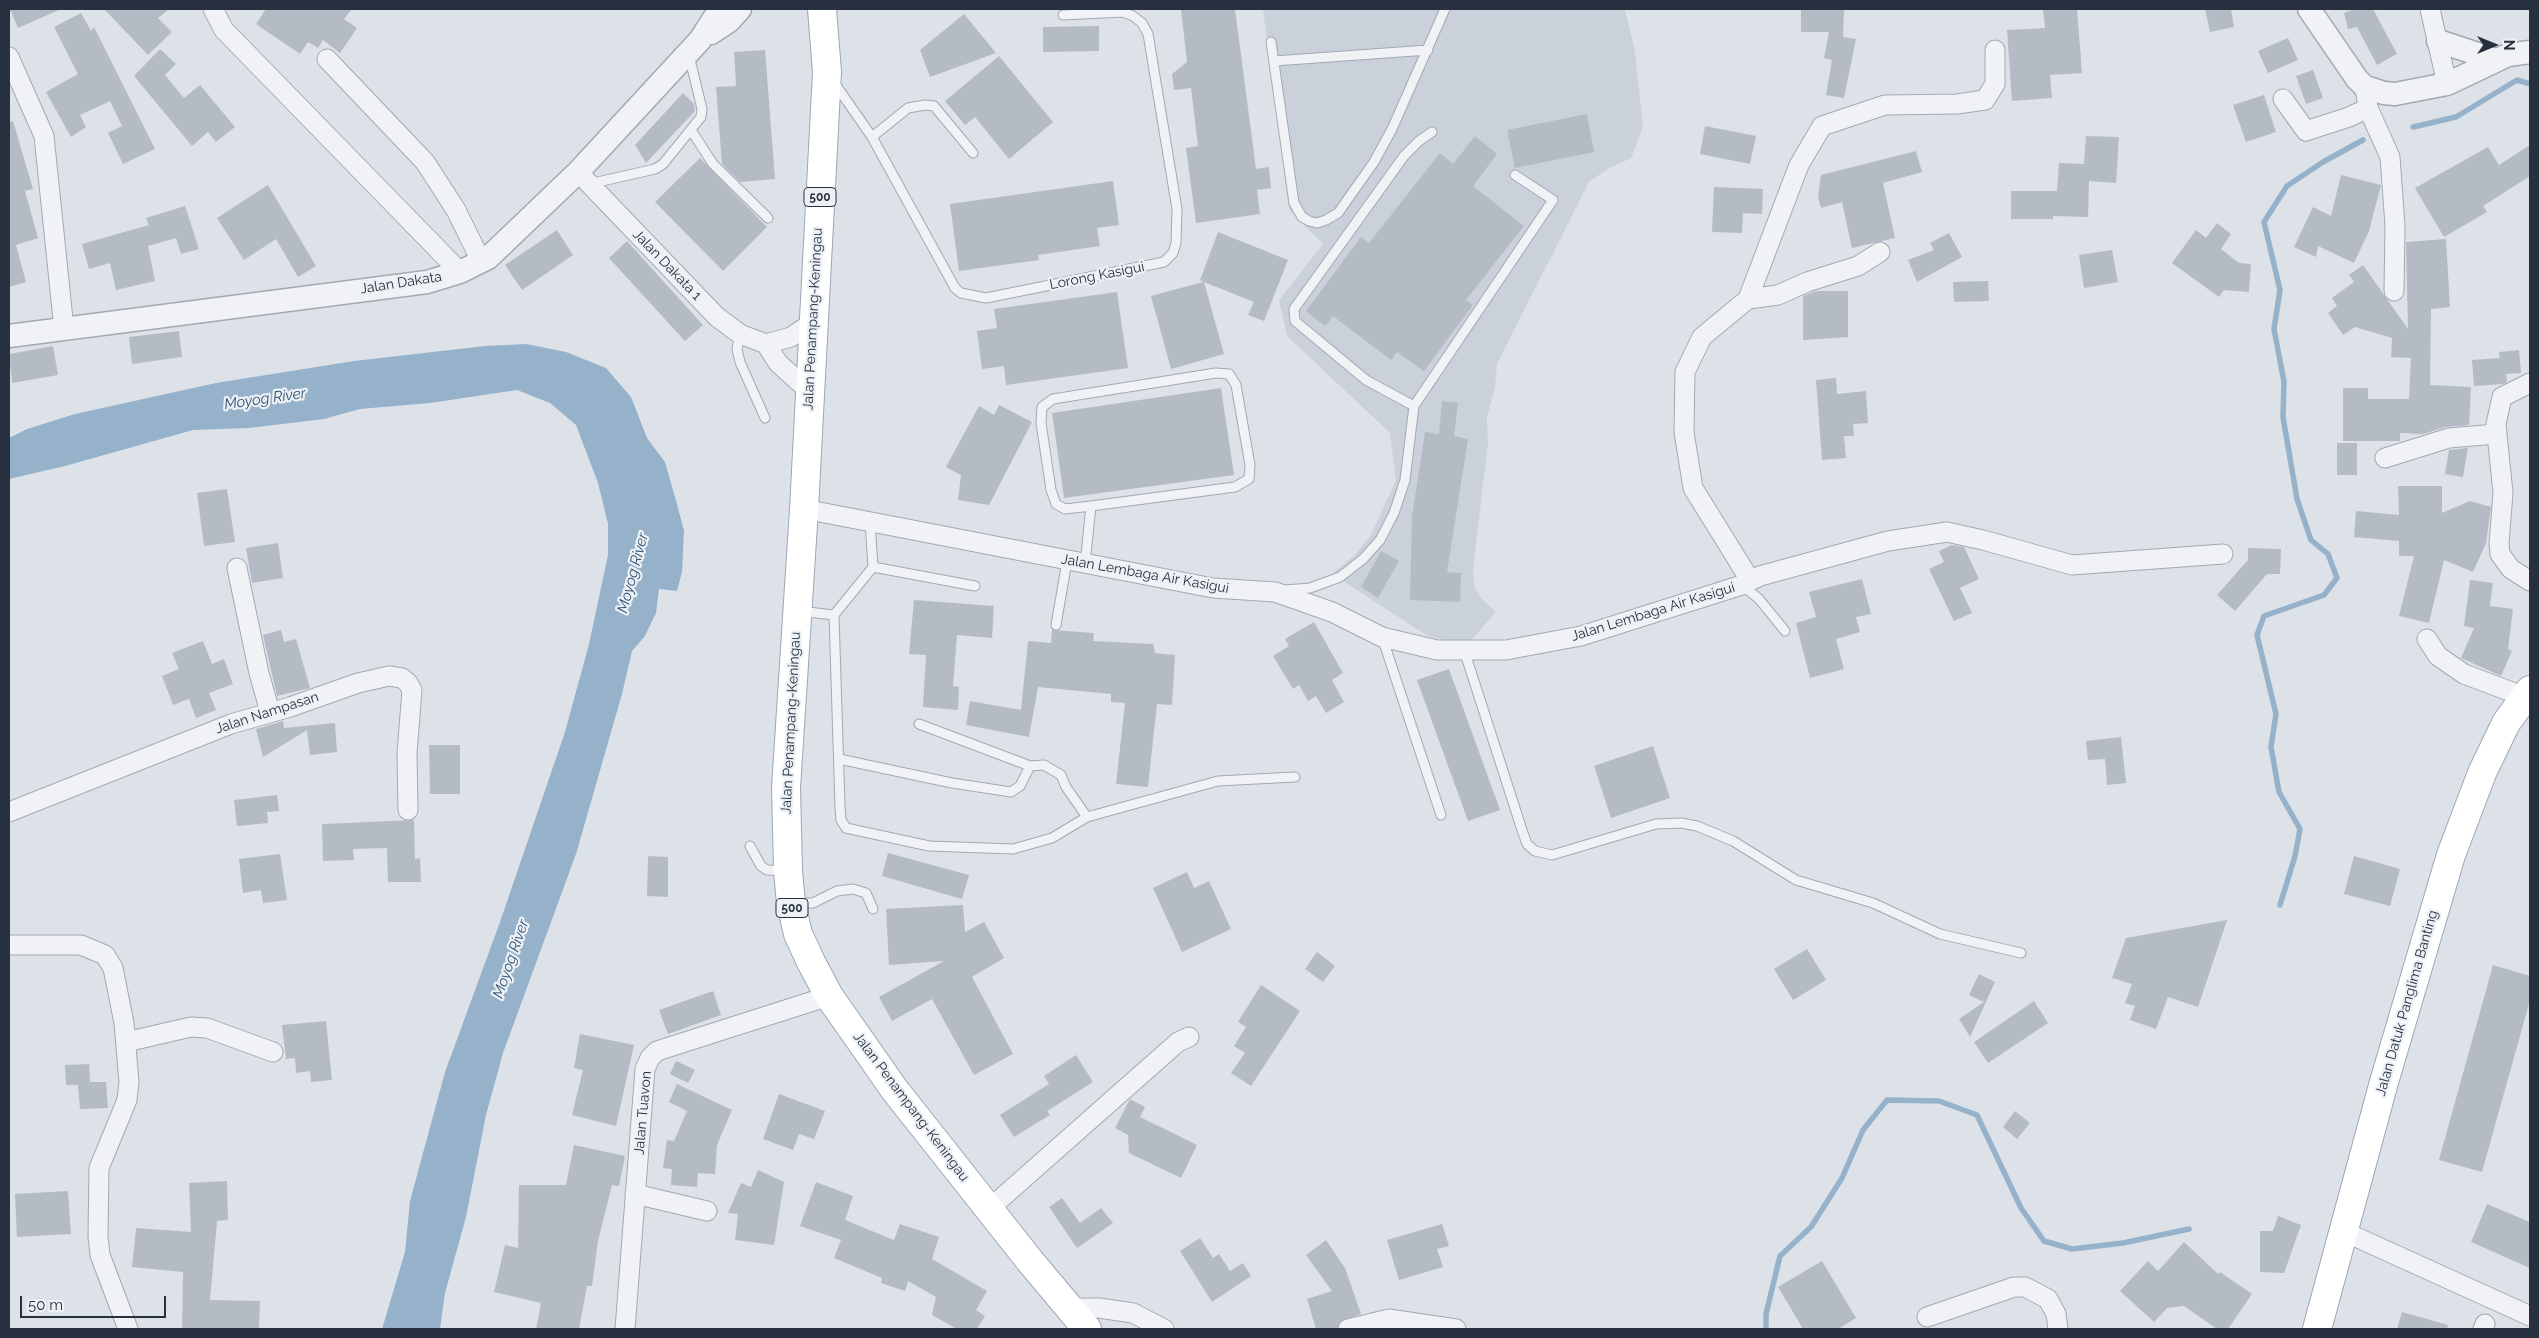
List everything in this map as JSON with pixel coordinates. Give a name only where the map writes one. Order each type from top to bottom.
[{"type":"main road","name":"Jalan Penampang-Keningau","points":[[822,13],[827,72],[812,322],[804,509],[786,788],[788,871],[791,903],[798,934],[829,996],[894,1089],[1087,1329]]},
{"type":"main road","name":"Jalan Datuk Panglima Banting","points":[[2317,1329],[2345,1232],[2387,1072],[2451,855],[2482,773],[2506,723],[2528,694]]},
{"type":"street","points":[[213,9],[224,30],[460,272]]},
{"type":"street","name":"Jalan Dakata","points":[[9,336],[427,282],[460,272],[488,258],[584,178],[694,46],[720,9]]},
{"type":"street","name":"Jalan Dakata","points":[[694,46],[729,21],[740,9]]},
{"type":"street","points":[[2310,9],[2366,97],[2390,157],[2395,226],[2394,291]]},
{"type":"street","points":[[2430,9],[2447,84]]},
{"type":"street","points":[[2438,41],[2496,60]]},
{"type":"street","points":[[1746,583],[1693,488],[1684,432],[1685,372],[1702,337],[1748,299],[1799,166],[1822,126],[1885,105],[1957,104],[1985,100],[1995,84],[1995,50]]},
{"type":"street","points":[[2283,99],[2306,131],[2349,117],[2366,97],[2384,93],[2395,94],[2447,84],[2508,55],[2530,52]]},
{"type":"street","points":[[9,57],[44,136],[64,329]]},
{"type":"street","points":[[327,59],[425,162],[456,210],[481,261]]},
{"type":"street","name":"Jalan Dakata 1","points":[[584,178],[717,317],[740,334],[766,344]]},
{"type":"street","points":[[1748,299],[1778,295],[1807,282],[1858,266],[1880,252]]},
{"type":"street","points":[[809,392],[778,363],[766,344],[791,337],[812,322]]},
{"type":"street","points":[[2530,383],[2502,397],[2497,411],[2496,434],[2503,493],[2499,543],[2500,554],[2511,569],[2530,582]]},
{"type":"street","points":[[2385,458],[2449,438],[2496,434]]},
{"type":"street","name":"Jalan Lembaga Air Kasigui","points":[[804,509],[1213,588],[1275,592],[1332,612],[1382,637],[1437,650],[1506,650],[1581,636],[1746,583],[1888,541],[1947,532],[2072,565],[2223,554]]},
{"type":"street","points":[[237,568],[270,712]]},
{"type":"street","points":[[2427,639],[2438,656],[2464,674],[2528,694]]},
{"type":"street","name":"Jalan Nampasan","points":[[9,812],[231,724],[358,683],[389,676],[402,678],[412,690],[407,753],[408,810]]},
{"type":"street","points":[[9,945],[81,945],[105,955],[113,968],[126,1042],[129,1082],[127,1100],[99,1168],[98,1237],[100,1255],[128,1329]]},
{"type":"street","name":"Jalan Tuavon","points":[[625,1329],[645,1069],[650,1058],[657,1051],[829,996]]},
{"type":"street","points":[[126,1042],[190,1027],[207,1028],[273,1052]]},
{"type":"street","points":[[989,1209],[1178,1042],[1189,1037]]},
{"type":"street","points":[[636,1194],[707,1211]]},
{"type":"street","points":[[2345,1232],[2530,1316]]},
{"type":"street","points":[[1928,1317],[2014,1287],[2025,1287],[2048,1299],[2056,1314],[2058,1329]]},
{"type":"street","points":[[1070,1308],[1099,1308],[1133,1313],[1164,1329]]},
{"type":"street","points":[[1348,1329],[1389,1319],[1456,1329]]},
{"type":"lane","points":[[1271,42],[1294,203],[1302,217],[1317,223],[1338,213],[1374,162],[1392,129],[1445,9]]},
{"type":"lane","name":"Lorong Kasigui","points":[[827,72],[872,137],[955,288],[961,293],[986,298],[1164,262],[1174,254],[1177,209],[1148,34],[1142,23],[1133,16],[1123,12],[1063,15]]},
{"type":"lane","points":[[584,178],[655,169],[663,164],[701,117],[702,109],[694,46]]},
{"type":"lane","points":[[1274,61],[1428,50]]},
{"type":"lane","points":[[872,137],[908,108],[925,105],[934,106],[973,154]]},
{"type":"lane","points":[[691,130],[713,164],[768,218]]},
{"type":"lane","points":[[1414,406],[1366,380],[1295,321],[1294,309],[1404,156],[1419,141],[1432,132]]},
{"type":"lane","points":[[1275,592],[1310,588],[1340,577],[1363,559],[1380,540],[1394,513],[1405,480],[1414,406],[1553,200],[1515,174]]},
{"type":"lane","points":[[740,334],[737,349],[740,362],[765,418]]},
{"type":"lane","points":[[1216,373],[1229,374],[1236,385],[1250,465],[1249,478],[1235,487],[1091,506],[1064,509],[1056,504],[1051,490],[1040,423],[1042,407],[1052,399],[1216,373]]},
{"type":"lane","points":[[1056,625],[1091,506]]},
{"type":"lane","points":[[870,522],[873,567],[834,615],[841,820],[846,828],[929,846],[1013,849],[1052,838],[1087,816],[1218,781],[1295,777]]},
{"type":"lane","points":[[873,567],[975,586]]},
{"type":"lane","points":[[1746,583],[1785,631]]},
{"type":"lane","points":[[797,611],[834,615]]},
{"type":"lane","points":[[1382,637],[1441,815]]},
{"type":"lane","points":[[1464,650],[1522,830],[1527,844],[1535,851],[1552,854],[1656,824],[1681,823],[1697,826],[1733,841],[1796,880],[1873,903],[1940,934],[2021,953]]},
{"type":"lane","points":[[919,724],[1030,766],[1044,765],[1061,775],[1066,787],[1087,816]]},
{"type":"lane","points":[[840,759],[1011,792],[1020,786],[1030,766]]},
{"type":"lane","points":[[750,846],[761,866],[767,870],[788,871]]},
{"type":"lane","points":[[791,903],[813,903],[836,891],[853,889],[866,893],[873,909]]},
{"type":"shaded area","points":[[1263,9],[1625,9],[1635,52],[1643,127],[1631,158],[1606,170],[1589,182],[1497,364],[1495,388],[1487,417],[1488,443],[1473,569],[1475,588],[1482,599],[1496,612],[1470,642],[1447,641],[1426,635],[1345,582],[1335,571],[1354,556],[1371,535],[1396,480],[1390,433],[1287,336],[1279,300],[1323,244],[1289,210]]},
{"type":"water","name":"Moyog River","points":[[526,344],[566,352],[606,368],[631,397],[647,438],[665,462],[684,531],[682,572],[677,591],[659,589],[656,613],[645,636],[632,651],[622,694],[576,854],[503,1053],[486,1115],[466,1217],[445,1293],[440,1329],[382,1329],[405,1252],[410,1201],[445,1072],[500,922],[565,732],[589,644],[608,555],[608,524],[598,483],[576,425],[550,403],[517,390],[430,403],[360,409],[324,419],[249,428],[193,430],[65,466],[9,479],[9,438],[27,429],[75,414],[216,383],[354,361],[485,346]]},
{"type":"building","points":[[10,9],[61,9],[18,28]]},
{"type":"building","points":[[104,9],[169,9],[158,18],[172,32],[148,55]]},
{"type":"building","points":[[266,9],[352,9],[344,19],[357,28],[340,53],[323,40],[318,48],[308,42],[300,54],[256,24]]},
{"type":"building","points":[[1181,9],[1235,9],[1256,169],[1269,167],[1271,188],[1257,190],[1260,214],[1196,223],[1186,148],[1198,146],[1191,88],[1174,90],[1172,74],[1187,62]]},
{"type":"building","points":[[1801,9],[1844,9],[1843,37],[1856,39],[1844,98],[1826,95],[1832,60],[1824,58],[1829,32],[1801,32]]},
{"type":"building","points":[[2043,9],[2077,9],[2082,73],[2050,75],[2052,98],[2012,101],[2007,30],[2045,28]]},
{"type":"building","points":[[2205,9],[2231,9],[2234,27],[2210,32]]},
{"type":"building","points":[[2354,9],[2373,9],[2397,54],[2377,65],[2357,27],[2348,29],[2344,13]]},
{"type":"building","points":[[81,13],[91,31],[94,27],[155,149],[123,164],[108,133],[122,126],[110,101],[80,115],[86,127],[71,137],[46,92],[78,74],[54,27]]},
{"type":"building","points":[[964,14],[996,53],[930,77],[920,50]]},
{"type":"building","points":[[1099,26],[1099,51],[1043,52],[1043,27]]},
{"type":"building","points":[[2288,38],[2298,60],[2268,73],[2258,51]]},
{"type":"building","points":[[160,49],[176,64],[165,75],[184,98],[200,85],[235,127],[216,142],[208,132],[192,146],[134,76]]},
{"type":"building","points":[[765,50],[775,179],[740,182],[722,164],[716,87],[736,86],[734,52]]},
{"type":"building","points":[[999,56],[1053,122],[1009,159],[975,117],[965,125],[945,101]]},
{"type":"building","points":[[2313,70],[2323,98],[2306,104],[2296,76]]},
{"type":"building","points":[[683,93],[694,104],[695,111],[646,163],[635,145]]},
{"type":"building","points":[[2264,95],[2276,132],[2246,142],[2233,105]]},
{"type":"building","points":[[1587,114],[1594,152],[1515,168],[1507,130]]},
{"type":"building","points":[[13,121],[33,189],[25,191],[38,238],[16,245],[26,282],[9,287],[9,122]]},
{"type":"building","points":[[1705,126],[1756,136],[1750,164],[1700,154]]},
{"type":"building","points":[[1475,136],[1497,154],[1473,186],[1524,226],[1466,300],[1473,305],[1424,371],[1397,352],[1391,360],[1333,316],[1325,326],[1306,311],[1361,237],[1369,243],[1440,153],[1453,164]]},
{"type":"building","points":[[2086,136],[2119,137],[2116,183],[2089,181],[2088,217],[2053,216],[2053,219],[2011,219],[2011,191],[2057,191],[2059,163],[2084,164]]},
{"type":"building","points":[[2530,145],[2530,176],[2483,206],[2487,212],[2444,237],[2415,188],[2488,147],[2499,165]]},
{"type":"building","points":[[1916,151],[1922,172],[1883,183],[1895,238],[1852,248],[1842,202],[1821,208],[1818,198],[1821,175]]},
{"type":"building","points":[[700,158],[767,227],[723,271],[655,202]]},
{"type":"building","points":[[2341,175],[2381,185],[2369,231],[2354,263],[2318,246],[2316,257],[2294,247],[2313,207],[2331,216]]},
{"type":"building","points":[[1113,181],[1119,225],[1097,228],[1100,246],[1038,255],[1039,260],[959,271],[950,204]]},
{"type":"building","points":[[268,185],[316,266],[298,277],[276,239],[244,260],[217,218]]},
{"type":"building","points":[[1714,187],[1763,189],[1762,214],[1743,213],[1742,233],[1712,232]]},
{"type":"building","points":[[185,206],[199,249],[181,254],[176,238],[148,246],[155,281],[116,290],[110,263],[89,269],[82,244],[149,225],[146,218]]},
{"type":"building","points":[[2217,223],[2231,234],[2221,249],[2239,263],[2251,264],[2249,292],[2224,290],[2219,297],[2172,263],[2196,230],[2206,238]]},
{"type":"building","points":[[557,230],[573,255],[522,290],[505,265]]},
{"type":"building","points":[[1218,232],[1288,260],[1264,321],[1248,315],[1254,302],[1204,282],[1224,354],[1171,369],[1151,296],[1203,282],[1200,280]]},
{"type":"building","points":[[1949,233],[1962,257],[1917,282],[1908,260],[1934,250],[1930,243]]},
{"type":"building","points":[[2446,239],[2450,307],[2431,309],[2430,385],[2471,387],[2469,425],[2446,427],[2423,434],[2400,433],[2400,441],[2343,441],[2343,388],[2368,388],[2368,399],[2409,399],[2411,358],[2391,357],[2392,338],[2355,327],[2343,335],[2328,313],[2337,306],[2332,298],[2354,282],[2349,275],[2363,265],[2408,329],[2406,242]]},
{"type":"building","points":[[627,241],[703,325],[685,341],[609,258]]},
{"type":"building","points":[[2112,250],[2118,282],[2084,288],[2079,255]]},
{"type":"building","points":[[1988,281],[1989,301],[1954,302],[1953,282]]},
{"type":"building","points":[[1816,291],[1848,291],[1848,337],[1803,340],[1803,296]]},
{"type":"building","points":[[1117,292],[1128,368],[1006,385],[1004,366],[982,369],[977,331],[997,328],[994,309]]},
{"type":"building","points":[[179,331],[182,357],[132,364],[129,337]]},
{"type":"building","points":[[53,346],[58,375],[12,383],[9,354]]},
{"type":"building","points":[[2519,350],[2521,373],[2506,374],[2507,382],[2503,384],[2474,386],[2472,360],[2500,358],[2499,352]]},
{"type":"building","points":[[1836,378],[1837,394],[1866,391],[1868,423],[1853,424],[1854,436],[1844,436],[1846,458],[1822,460],[1816,380]]},
{"type":"building","points":[[1221,388],[1234,475],[1064,498],[1052,413]]},
{"type":"building","points":[[1442,401],[1458,403],[1454,436],[1468,439],[1447,572],[1461,573],[1460,602],[1410,600],[1412,516],[1425,432],[1439,434]]},
{"type":"building","points":[[999,405],[1032,422],[989,505],[958,500],[961,475],[946,467],[979,406],[994,415]]},
{"type":"building","points":[[2337,443],[2357,443],[2357,475],[2337,475]]},
{"type":"building","points":[[2468,448],[2463,477],[2445,474],[2449,450]]},
{"type":"building","points":[[2398,486],[2442,486],[2442,513],[2470,501],[2491,507],[2486,543],[2473,572],[2444,560],[2429,623],[2399,616],[2414,556],[2399,556],[2399,541],[2354,537],[2356,511],[2399,515]]},
{"type":"building","points":[[227,489],[235,542],[204,546],[197,493]]},
{"type":"building","points":[[278,543],[283,578],[252,583],[246,548]]},
{"type":"building","points":[[1952,545],[1964,547],[1979,579],[1960,588],[1972,613],[1954,621],[1929,569],[1944,562],[1939,551]]},
{"type":"building","points":[[2248,548],[2281,549],[2280,574],[2267,574],[2235,611],[2217,595],[2248,560]]},
{"type":"building","points":[[1381,551],[1399,561],[1378,598],[1361,587]]},
{"type":"building","points":[[1862,579],[1871,614],[1856,617],[1860,632],[1836,639],[1844,669],[1810,678],[1796,623],[1816,617],[1809,592]]},
{"type":"building","points":[[2470,580],[2493,583],[2490,606],[2513,609],[2508,649],[2512,651],[2501,676],[2461,658],[2474,628],[2464,626]]},
{"type":"building","points":[[914,600],[994,606],[992,638],[957,635],[953,686],[959,687],[958,710],[923,707],[926,655],[909,654]]},
{"type":"building","points":[[1314,622],[1343,673],[1332,680],[1344,702],[1326,713],[1316,696],[1308,701],[1299,685],[1293,689],[1273,656],[1289,646],[1285,639]]},
{"type":"building","points":[[281,630],[284,642],[296,639],[310,688],[277,696],[263,635]]},
{"type":"building","points":[[1052,630],[1094,633],[1093,641],[1153,644],[1155,653],[1175,655],[1172,705],[1157,704],[1148,787],[1116,784],[1125,703],[1111,702],[1111,694],[1038,687],[1029,737],[966,725],[970,701],[1021,710],[1028,641],[1051,643]]},
{"type":"building","points":[[203,641],[212,664],[224,659],[233,684],[209,693],[216,710],[196,718],[189,699],[173,705],[162,676],[179,669],[172,653]]},
{"type":"building","points":[[1449,669],[1500,810],[1468,821],[1417,680]]},
{"type":"building","points":[[283,721],[284,728],[335,723],[337,752],[310,755],[307,730],[263,757],[256,729]]},
{"type":"building","points":[[2121,737],[2126,783],[2107,785],[2105,759],[2088,760],[2086,741]]},
{"type":"building","points":[[429,745],[460,745],[460,794],[430,794]]},
{"type":"building","points":[[1653,746],[1670,798],[1611,818],[1594,766]]},
{"type":"building","points":[[277,795],[279,811],[267,812],[268,823],[237,826],[234,800]]},
{"type":"building","points":[[414,820],[415,859],[420,858],[421,882],[388,882],[387,848],[353,849],[354,860],[323,861],[322,824]]},
{"type":"building","points":[[888,853],[969,875],[962,899],[882,876]]},
{"type":"building","points":[[280,854],[287,900],[263,903],[261,890],[243,893],[239,859]]},
{"type":"building","points":[[648,856],[668,857],[668,897],[647,896]]},
{"type":"building","points":[[2354,856],[2400,869],[2390,906],[2344,894]]},
{"type":"building","points":[[1187,872],[1194,888],[1209,881],[1231,929],[1182,952],[1153,888]]},
{"type":"building","points":[[963,905],[965,932],[984,922],[1004,958],[972,977],[1013,1054],[974,1075],[932,999],[892,1021],[879,997],[944,961],[889,965],[886,909]]},
{"type":"building","points":[[2227,920],[2198,1007],[2168,997],[2156,1029],[2130,1020],[2135,1006],[2125,1003],[2132,984],[2112,978],[2126,938]]},
{"type":"building","points":[[1807,949],[1826,980],[1793,1000],[1774,969]]},
{"type":"building","points":[[1317,952],[1335,966],[1323,982],[1305,969]]},
{"type":"building","points":[[2493,965],[2530,976],[2530,1000],[2482,1172],[2439,1160]]},
{"type":"building","points":[[1979,974],[1995,982],[1970,1037],[1959,1019],[1984,1002],[1969,995]]},
{"type":"building","points":[[1261,985],[1300,1011],[1251,1086],[1231,1073],[1245,1053],[1234,1046],[1246,1027],[1238,1022]]},
{"type":"building","points":[[713,991],[721,1015],[668,1034],[659,1010]]},
{"type":"building","points":[[2034,1001],[2048,1023],[1988,1063],[1974,1042]]},
{"type":"building","points":[[326,1021],[332,1080],[311,1082],[310,1071],[296,1073],[295,1058],[286,1059],[282,1025]]},
{"type":"building","points":[[580,1034],[634,1045],[616,1126],[572,1115],[583,1070],[574,1068]]},
{"type":"building","points":[[1076,1055],[1093,1082],[1047,1111],[1050,1115],[1014,1137],[1000,1115],[1049,1084],[1044,1076]]},
{"type":"building","points":[[676,1061],[695,1070],[688,1083],[670,1074]]},
{"type":"building","points":[[89,1064],[90,1082],[106,1082],[108,1108],[80,1109],[78,1085],[66,1085],[65,1065]]},
{"type":"building","points":[[677,1084],[732,1110],[717,1145],[715,1174],[698,1173],[697,1187],[671,1185],[672,1169],[663,1168],[667,1140],[674,1141],[687,1111],[669,1102]]},
{"type":"building","points":[[779,1094],[825,1111],[814,1139],[799,1134],[793,1150],[763,1139]]},
{"type":"building","points":[[1130,1099],[1145,1107],[1140,1117],[1197,1145],[1181,1178],[1129,1153],[1128,1135],[1115,1128]]},
{"type":"building","points":[[2015,1111],[2030,1123],[2017,1139],[2003,1127]]},
{"type":"building","points":[[574,1145],[625,1156],[619,1186],[612,1185],[598,1241],[592,1286],[587,1286],[579,1329],[536,1329],[541,1303],[494,1292],[505,1245],[518,1248],[519,1185],[566,1185]]},
{"type":"building","points":[[758,1170],[784,1182],[774,1245],[735,1240],[738,1214],[728,1213],[741,1183],[751,1187]]},
{"type":"building","points":[[227,1181],[228,1220],[217,1221],[210,1300],[260,1301],[259,1328],[182,1329],[183,1272],[132,1267],[136,1228],[191,1232],[189,1183]]},
{"type":"building","points":[[816,1182],[853,1196],[845,1220],[894,1240],[900,1224],[939,1237],[932,1259],[987,1291],[976,1310],[985,1316],[977,1329],[957,1329],[932,1315],[936,1297],[908,1281],[905,1291],[881,1283],[882,1278],[834,1258],[841,1240],[800,1226]]},
{"type":"building","points":[[68,1191],[71,1234],[17,1237],[15,1194]]},
{"type":"building","points":[[1062,1198],[1080,1223],[1101,1208],[1113,1223],[1077,1248],[1049,1207]]},
{"type":"building","points":[[2487,1204],[2530,1222],[2530,1268],[2471,1242]]},
{"type":"building","points":[[2278,1216],[2301,1225],[2284,1273],[2260,1272],[2260,1231],[2273,1231]]},
{"type":"building","points":[[1442,1224],[1449,1246],[1437,1249],[1443,1267],[1399,1280],[1387,1240]]},
{"type":"building","points":[[1200,1238],[1213,1258],[1219,1254],[1230,1271],[1243,1263],[1251,1276],[1212,1302],[1180,1251]]},
{"type":"building","points":[[1326,1240],[1345,1268],[1361,1314],[1341,1321],[1337,1329],[1316,1329],[1307,1299],[1332,1291],[1306,1255]]},
{"type":"building","points":[[2184,1242],[2218,1274],[2220,1272],[2252,1294],[2228,1329],[2217,1329],[2184,1306],[2167,1308],[2154,1322],[2120,1291],[2148,1261],[2158,1271]]},
{"type":"building","points":[[1822,1261],[1856,1318],[1838,1329],[1803,1329],[1778,1287]]},
{"type":"building","points":[[2402,1312],[2448,1325],[2447,1329],[2397,1329]]},
{"type":"waterway","points":[[2413,127],[2456,117],[2517,80],[2530,84]]},
{"type":"waterway","points":[[2280,905],[2295,856],[2300,829],[2279,792],[2271,747],[2276,714],[2257,635],[2264,616],[2324,595],[2337,578],[2328,554],[2311,540],[2297,499],[2283,417],[2284,382],[2274,329],[2280,290],[2264,222],[2287,186],[2323,162],[2363,140]]},
{"type":"waterway","points":[[1766,1329],[1766,1314],[1780,1256],[1811,1227],[1842,1178],[1863,1130],[1887,1100],[1939,1101],[1977,1115],[2021,1208],[2044,1241],[2072,1249],[2123,1243],[2189,1229]]}]
